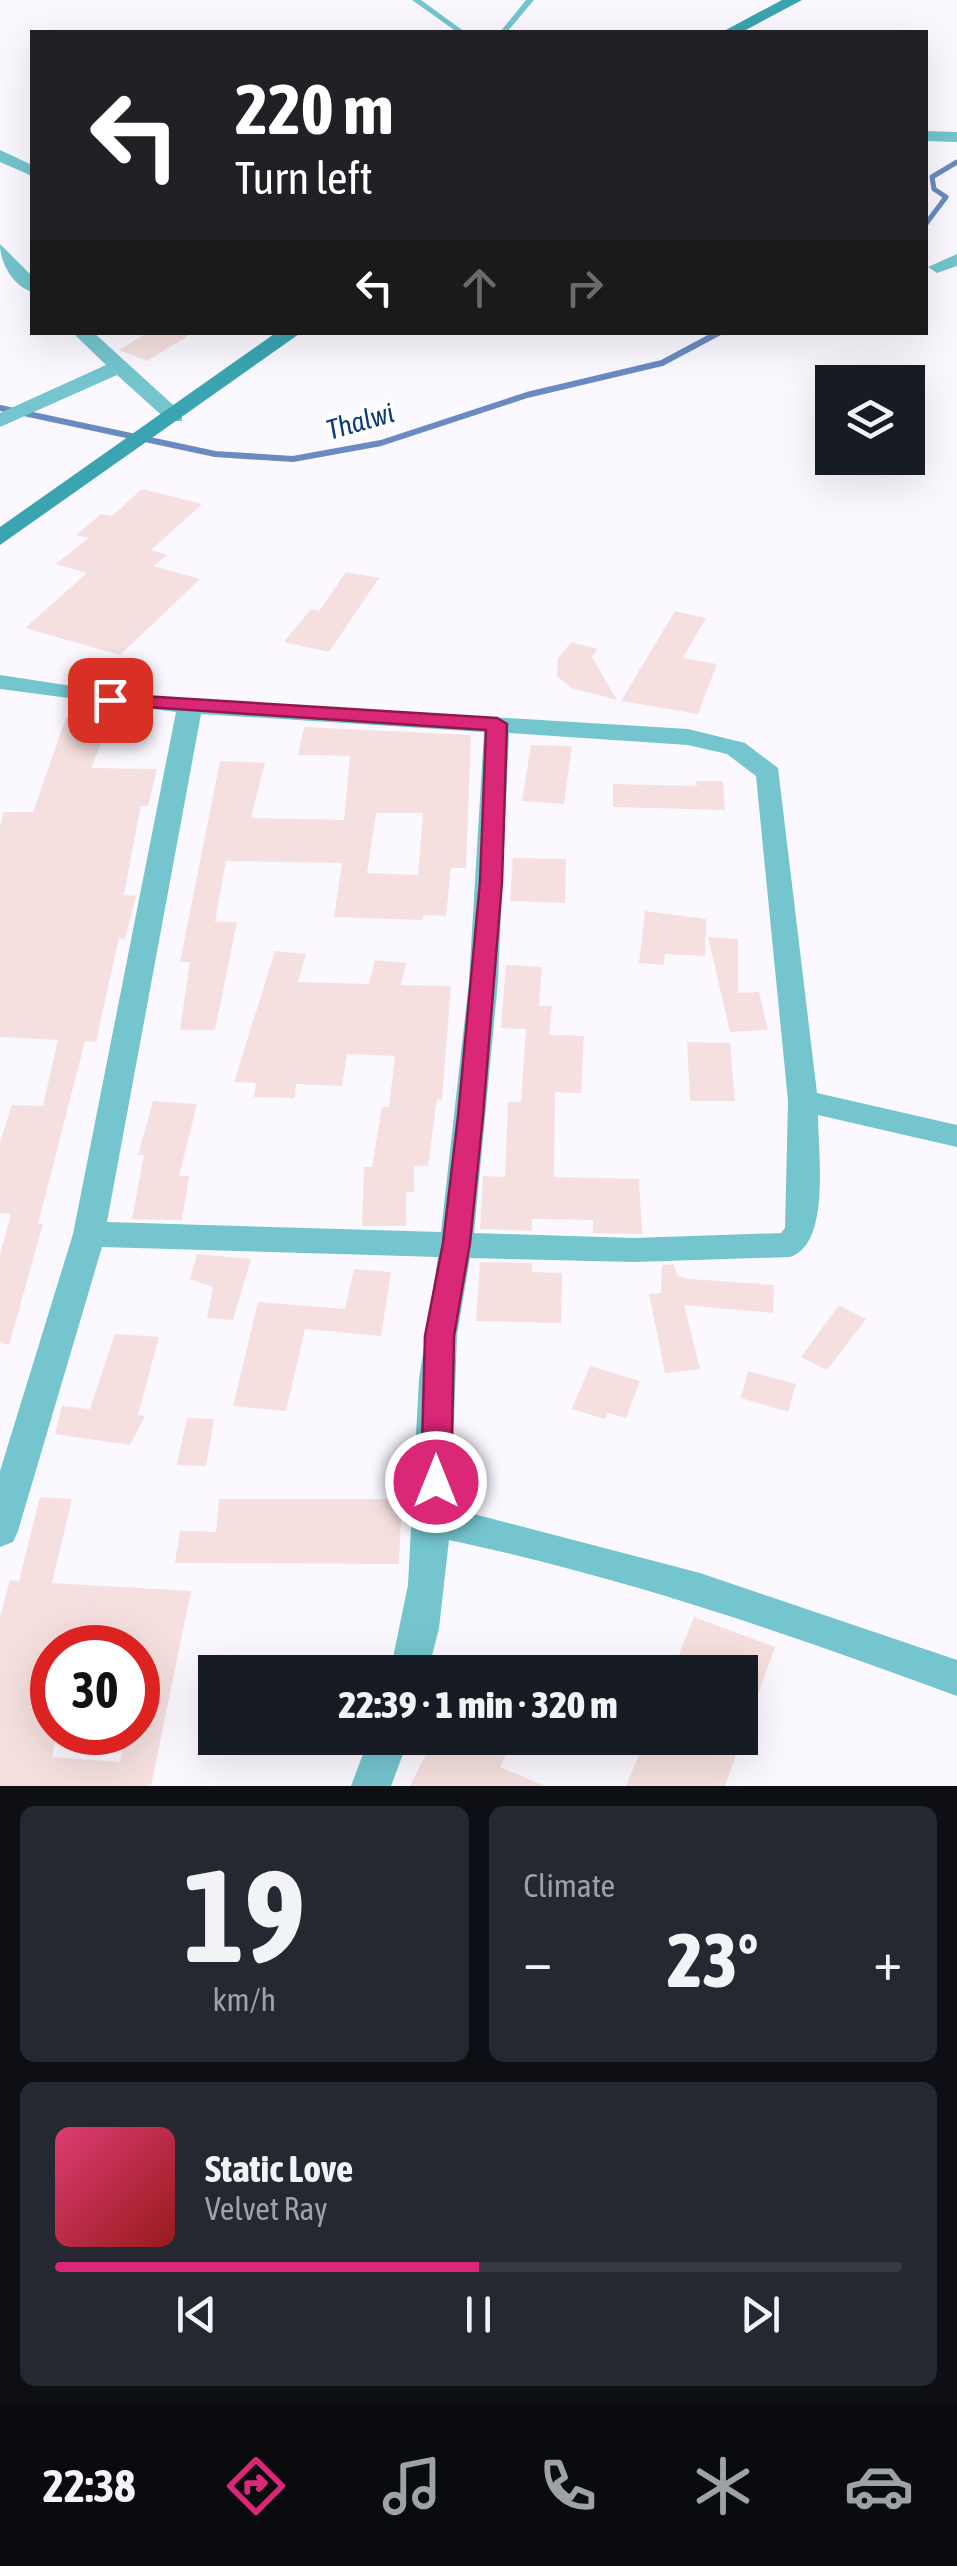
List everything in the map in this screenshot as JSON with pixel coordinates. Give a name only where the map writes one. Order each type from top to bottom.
[{"type":"street","points":[[734,30],[794,0]]},
{"type":"street","points":[[928,136],[957,137]]},
{"type":"street","points":[[0,154],[30,170]]},
{"type":"street","points":[[0,249],[30,285]]},
{"type":"street","points":[[938,267],[957,260]]},
{"type":"street","points":[[84,335],[118,367],[166,424]]},
{"type":"street","points":[[0,538],[288,335]]},
{"type":"street","points":[[0,421],[118,367]]},
{"type":"street","points":[[0,682],[110,700],[688,737],[736,748],[764,765],[769,773],[794,983],[802,1101],[801,1232],[790,1245],[634,1250],[89,1234]]},
{"type":"street","points":[[0,1531],[89,1234],[190,706]]},
{"type":"street","points":[[414,1655],[426,1615],[436,1521],[440,1336],[456,1243],[491,882],[497,724]]},
{"type":"street","points":[[802,1101],[957,1136]]},
{"type":"street","points":[[436,1521],[628,1564],[779,1612],[957,1678]]},
{"type":"street","points":[[371,1786],[382,1755]]},
{"type":"lane","points":[[416,0],[458,30]]},
{"type":"lane","points":[[505,30],[530,0]]},
{"type":"building","points":[[144,335],[189,335],[147,361],[119,350]]},
{"type":"building","points":[[142,489],[202,504],[151,550],[167,555],[153,566],[200,579],[120,655],[25,628],[87,573],[56,564],[89,538],[76,535],[101,514],[112,516]]},
{"type":"building","points":[[346,572],[379,578],[329,652],[284,642],[311,609],[319,611]]},
{"type":"building","points":[[675,611],[706,618],[683,658],[717,664],[698,714],[621,701]]},
{"type":"building","points":[[571,642],[598,649],[592,657],[617,700],[571,688],[557,676],[558,659]]},
{"type":"building","points":[[66,718],[110,721],[91,768],[157,769],[148,806],[141,806],[132,851],[124,895],[136,896],[125,939],[119,938],[96,1042],[85,1041],[38,1224],[43,1224],[9,1345],[0,1343],[0,1255],[11,1214],[0,1213],[0,1142],[12,1105],[43,1106],[58,1040],[0,1037],[0,827],[4,812],[33,812]]},
{"type":"building","points":[[304,727],[471,735],[466,868],[451,868],[446,916],[423,915],[423,920],[334,917],[342,863],[226,861],[215,922],[237,922],[215,1030],[180,1030],[190,962],[180,962],[220,761],[265,763],[251,818],[344,820],[350,756],[298,755]],"holes":[[[376,813],[423,813],[418,875],[367,873]]]},
{"type":"building","points":[[531,745],[572,746],[564,804],[522,801]]},
{"type":"building","points":[[696,781],[723,781],[725,810],[613,807],[613,784],[697,786]]},
{"type":"building","points":[[513,858],[566,859],[565,903],[510,901]]},
{"type":"building","points":[[645,911],[706,919],[705,956],[665,954],[664,965],[639,963]]},
{"type":"building","points":[[708,937],[738,939],[738,993],[759,992],[768,1030],[730,1032]]},
{"type":"building","points":[[275,951],[306,954],[298,982],[369,984],[375,960],[406,963],[401,985],[451,986],[442,1100],[437,1099],[428,1166],[414,1166],[414,1192],[406,1192],[406,1226],[362,1226],[364,1167],[372,1167],[382,1107],[389,1107],[395,1056],[347,1054],[342,1086],[296,1084],[295,1098],[254,1097],[256,1083],[234,1082]]},
{"type":"building","points":[[506,965],[542,967],[539,1006],[552,1006],[549,1035],[584,1036],[581,1093],[555,1092],[554,1177],[639,1179],[642,1234],[593,1233],[593,1220],[532,1219],[532,1231],[480,1229],[483,1176],[505,1177],[508,1102],[521,1102],[526,1029],[501,1028]]},
{"type":"building","points":[[687,1042],[730,1043],[735,1101],[690,1101]]},
{"type":"building","points":[[153,1101],[197,1104],[179,1176],[189,1176],[182,1220],[132,1219],[144,1155],[138,1155]]},
{"type":"building","points":[[197,1254],[251,1259],[233,1320],[207,1318],[213,1287],[190,1279]]},
{"type":"building","points":[[480,1262],[532,1263],[532,1272],[562,1273],[561,1323],[476,1321]]},
{"type":"building","points":[[674,1264],[677,1276],[690,1279],[774,1285],[773,1313],[684,1305],[700,1369],[665,1373],[649,1294],[661,1293],[662,1265]]},
{"type":"building","points":[[354,1269],[391,1272],[381,1336],[305,1329],[286,1411],[233,1406],[258,1302],[345,1309]]},
{"type":"building","points":[[839,1305],[866,1319],[827,1370],[801,1357]]},
{"type":"building","points":[[115,1334],[159,1337],[138,1415],[145,1416],[130,1445],[55,1434],[62,1406],[90,1409]]},
{"type":"building","points":[[590,1366],[640,1381],[626,1418],[608,1413],[605,1419],[572,1409]]},
{"type":"building","points":[[748,1371],[796,1384],[788,1412],[741,1398]]},
{"type":"building","points":[[187,1418],[214,1419],[206,1466],[177,1465]]},
{"type":"building","points":[[40,1497],[72,1499],[52,1583],[191,1591],[160,1742],[160,1625],[30,1625],[30,1755],[120,1762],[121,1755],[157,1755],[151,1786],[0,1786],[0,1617],[10,1580],[19,1581]]},
{"type":"building","points":[[219,1499],[402,1499],[399,1564],[175,1563],[180,1531],[216,1532]]},
{"type":"building","points":[[694,1617],[775,1647],[758,1694],[758,1655],[679,1655]]},
{"type":"building","points":[[426,1755],[505,1755],[500,1767],[545,1786],[410,1786]]},
{"type":"building","points":[[639,1755],[736,1755],[725,1786],[626,1786]]},
{"type":"waterway","name":"Thalwi","points":[[928,221],[946,197],[934,189],[932,177],[957,162]]},
{"type":"waterway","name":"Thalwi","points":[[0,408],[215,454],[293,459],[381,443],[527,395],[662,363],[714,335]]},
{"type":"route","points":[[110,700],[497,724],[491,882],[470,1116],[456,1243],[440,1336],[436,1482]]}]
